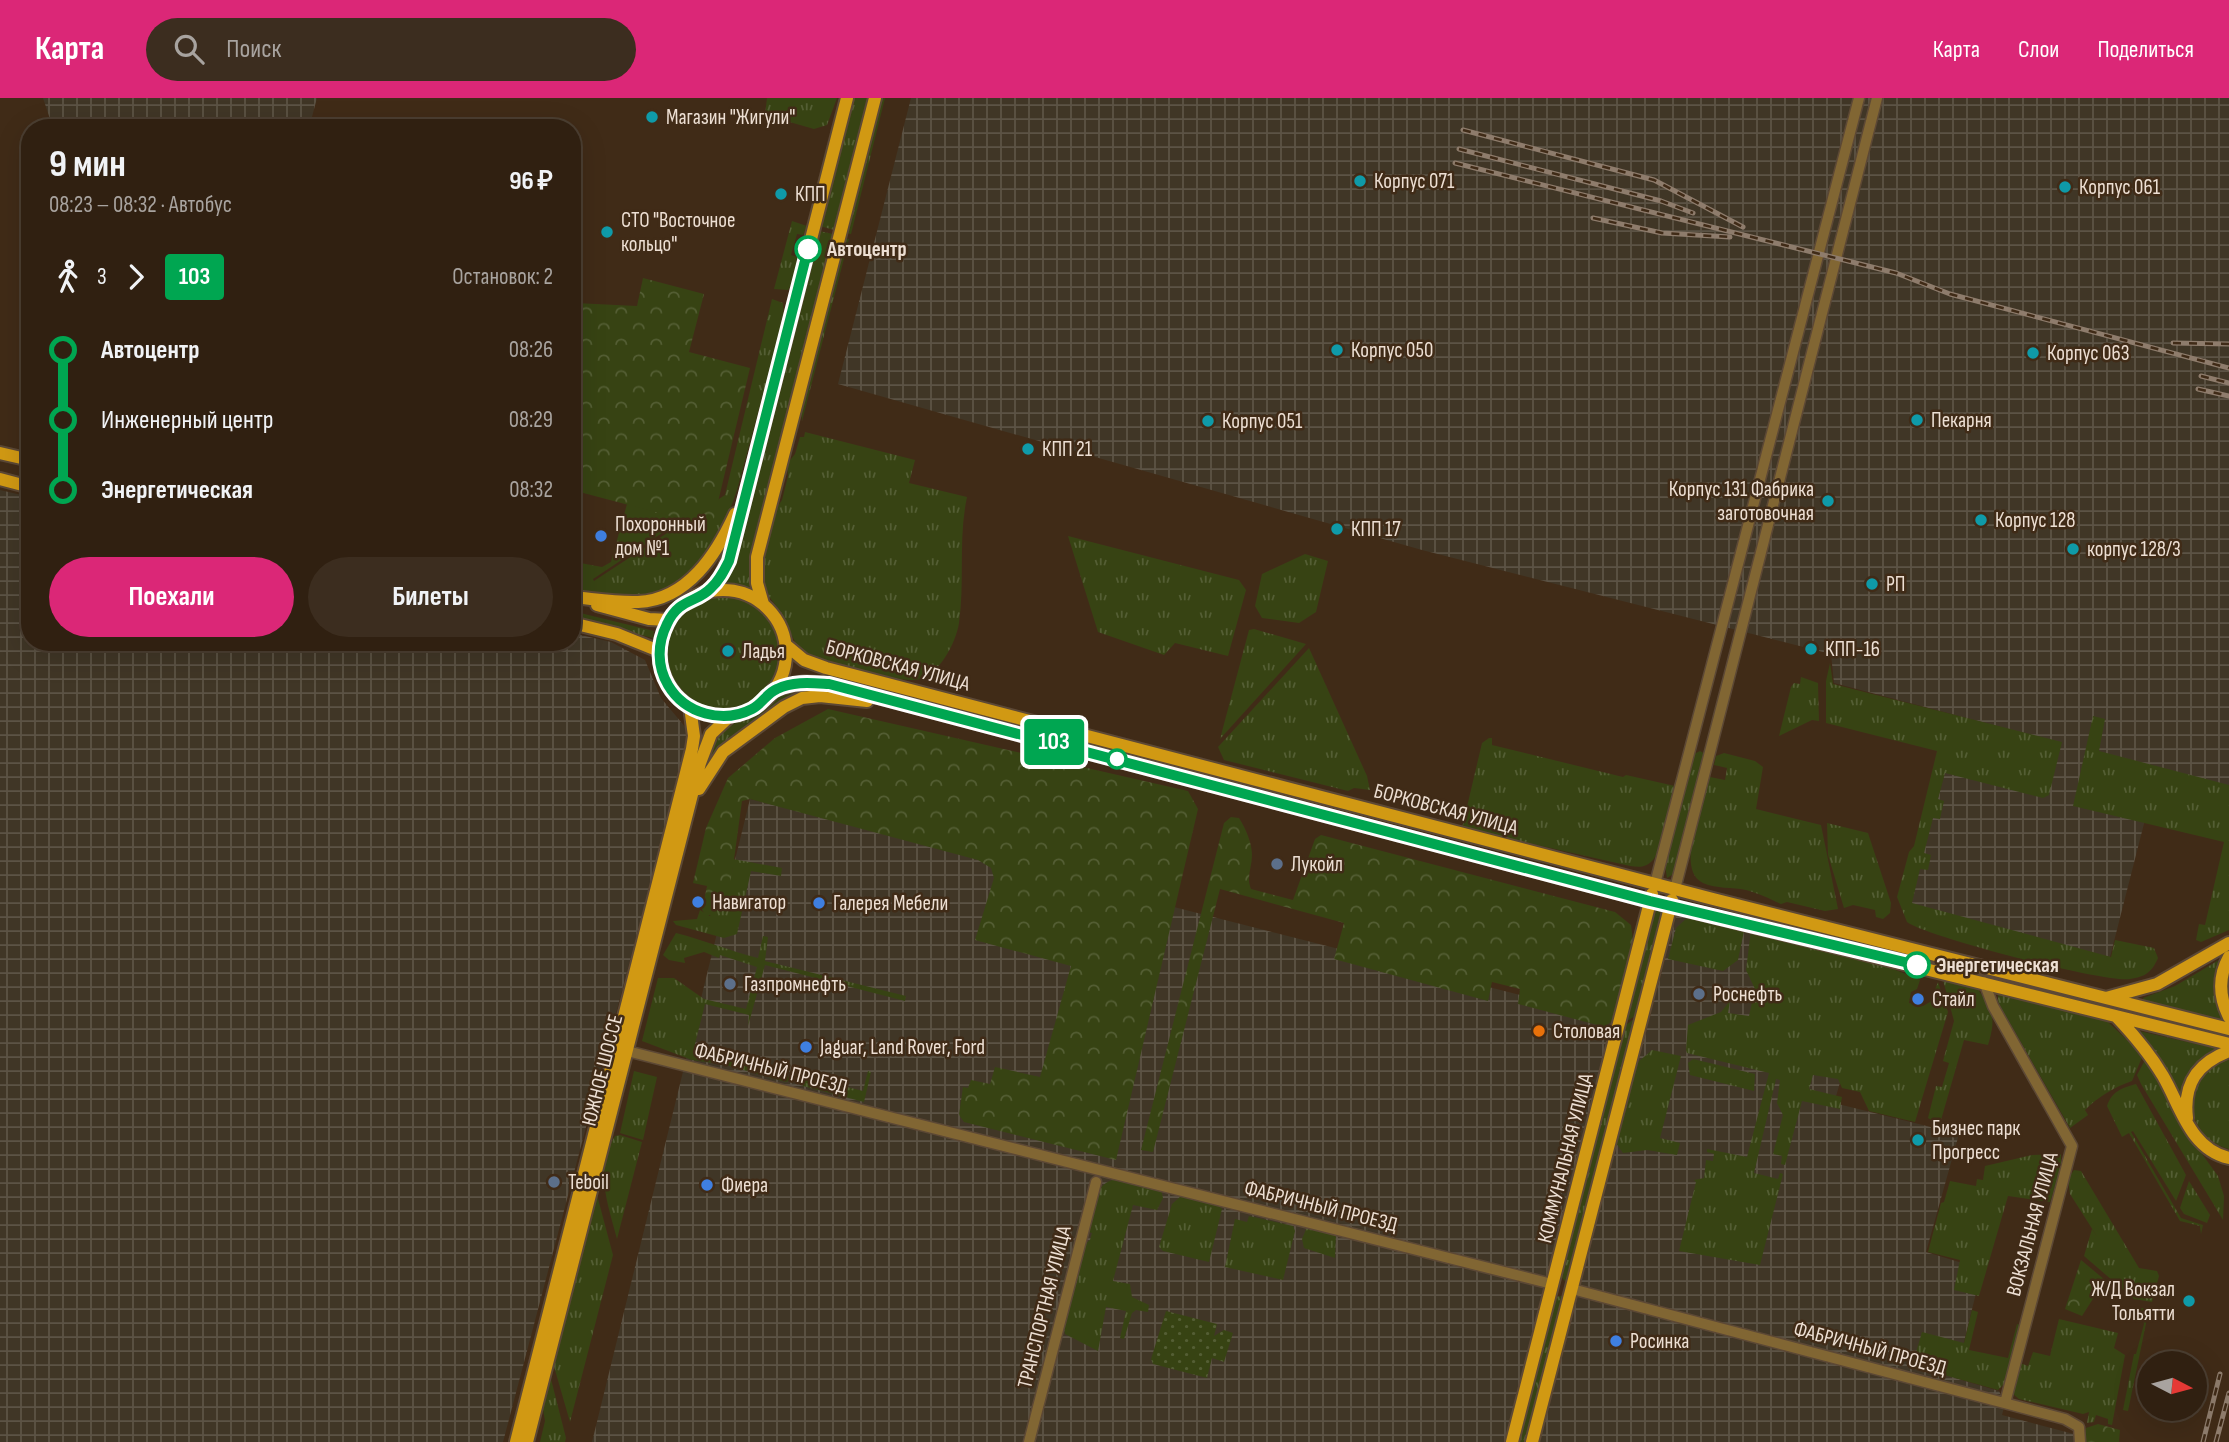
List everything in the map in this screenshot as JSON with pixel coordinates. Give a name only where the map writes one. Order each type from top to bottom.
[{"type":"main road","points":[[710,590],[729,561],[847,98]]},
{"type":"main road","points":[[763,604],[757,583],[757,557],[875,98]]},
{"type":"main road","points":[[0,453],[21,458]]},
{"type":"main road","points":[[581,599],[639,602],[668,594],[682,584],[716,554],[743,496],[754,461]]},
{"type":"main road","points":[[0,479],[21,484]]},
{"type":"main road","points":[[710,590],[739,591],[763,604],[776,618],[786,645],[784,669],[773,690],[751,709],[730,716],[709,715],[690,707],[668,685],[661,667],[659,651],[668,620],[683,603],[710,590]]},
{"type":"main road","points":[[581,600],[649,619],[668,620]]},
{"type":"main road","points":[[581,625],[617,634],[659,651]]},
{"type":"main road","name":"БОРКОВСКАЯ УЛИЦА","points":[[786,645],[804,660],[826,667],[1654,884],[2229,1029]]},
{"type":"main road","name":"БОРКОВСКАЯ УЛИЦА","points":[[773,690],[804,682],[829,684],[1650,901],[2229,1044]]},
{"type":"main road","points":[[687,815],[708,771],[723,752],[793,703],[820,696],[909,705]]},
{"type":"main road","name":"ЮЖНОЕ ШОССЕ","points":[[516,1442],[692,750],[694,736],[690,707]]},
{"type":"main road","name":"ЮЖНОЕ ШОССЕ","points":[[527,1442],[706,746],[711,734],[730,716]]},
{"type":"main road","points":[[1204,782],[1209,767]]},
{"type":"main road","name":"КОММУНАЛЬНАЯ УЛИЦА","points":[[1512,1442],[1654,884]]},
{"type":"main road","name":"КОММУНАЛЬНАЯ УЛИЦА","points":[[1532,1442],[1675,889]]},
{"type":"main road","name":"БОРКОВСКАЯ УЛИЦА","points":[[2103,999],[2157,984],[2229,943]]},
{"type":"main road","points":[[2229,957],[2224,967],[2221,989],[2229,1017]]},
{"type":"main road","points":[[2116,1016],[2136,1037],[2164,1077],[2188,1125],[2202,1144],[2229,1158]]},
{"type":"main road","points":[[2188,1125],[2186,1106],[2190,1082],[2206,1062],[2229,1051]]},
{"type":"main road","name":"ФАБРИЧНЫЙ ПРОЕЗД","points":[[1552,1284],[1572,1289]]},
{"type":"street","points":[[1654,884],[1859,98]]},
{"type":"street","points":[[1675,889],[1877,98]]},
{"type":"street","points":[[1842,166],[1858,170]]},
{"type":"street","points":[[1793,358],[1809,363]]},
{"type":"street","name":"ВОКЗАЛЬНАЯ УЛИЦА","points":[[1984,982],[1993,1006],[2072,1146],[2005,1403]]},
{"type":"street","name":"ФАБРИЧНЫЙ ПРОЕЗД","points":[[627,1051],[1552,1284]]},
{"type":"street","name":"ТРАНСПОРТНАЯ УЛИЦА","points":[[1030,1442],[1096,1182]]},
{"type":"street","name":"ФАБРИЧНЫЙ ПРОЕЗД","points":[[1572,1289],[2005,1403]]},
{"type":"street","points":[[2005,1403],[2073,1422],[2079,1427],[2080,1442]]},
{"type":"shaded area","points":[[43,98],[317,98],[311,119],[50,119]]},
{"type":"shaded area","points":[[911,98],[2229,98],[2229,786],[2149,804],[2110,957],[1909,906],[1949,757],[2058,742],[1834,683],[1831,654],[1422,550],[838,384]]},
{"type":"shaded area","points":[[0,490],[21,495],[21,651],[581,651],[581,635],[611,642],[645,660],[661,698],[686,728],[687,744],[503,1442],[0,1442]]},
{"type":"shaded area","points":[[750,799],[1614,1019],[1506,1442],[592,1442]]},
{"type":"shaded area","points":[[1677,913],[1875,964],[1834,1103],[1959,1134],[1926,1252],[1982,1269],[1955,1378],[1999,1391],[2005,1403],[2002,1415],[2104,1442],[1539,1442]]},
{"type":"green space","points":[[767,98],[837,98],[827,125],[814,129],[765,115]]},
{"type":"green space","points":[[854,98],[868,98],[834,230],[820,226]]},
{"type":"green space","points":[[880,98],[885,98],[851,234],[845,233]]},
{"type":"green space","points":[[792,221],[807,226],[803,235],[797,234],[791,255],[797,257],[794,280],[788,290],[774,289]]},
{"type":"green space","points":[[819,231],[833,234],[750,559],[751,588],[725,582],[736,559]]},
{"type":"green space","points":[[844,238],[849,239],[802,421],[801,409]]},
{"type":"green space","points":[[643,278],[704,294],[689,352],[750,368],[712,527],[581,492],[581,303],[637,306]]},
{"type":"green space","points":[[772,299],[783,303],[784,317],[737,490],[717,547],[685,576],[660,592],[632,599],[581,590],[581,563],[602,567],[611,562],[627,504],[683,519],[593,579],[594,581],[725,495]]},
{"type":"green space","points":[[805,432],[915,460],[909,483],[967,497],[959,623],[945,658],[923,678],[904,680],[872,672],[870,677],[811,659],[799,650],[780,611],[767,594],[760,565],[774,512],[782,500],[788,476],[787,464]]},
{"type":"green space","points":[[1068,536],[1239,580],[1246,590],[1228,656],[1175,643],[1164,655],[1098,632]]},
{"type":"green space","points":[[1305,554],[1328,561],[1316,612],[1299,623],[1262,618],[1255,606],[1262,574]]},
{"type":"green space","points":[[723,597],[744,601],[763,613],[775,632],[779,653],[775,674],[763,693],[744,705],[723,709],[702,705],[683,693],[671,674],[667,653],[671,632],[683,613],[702,601]]},
{"type":"green space","points":[[581,613],[654,631],[653,638],[581,620]]},
{"type":"green space","points":[[1254,629],[1306,644],[1220,739],[1249,630]]},
{"type":"green space","points":[[1309,648],[1367,776],[1370,790],[1354,788],[1348,791],[1224,760],[1218,747]]},
{"type":"green space","points":[[1830,663],[1833,684],[2062,742],[2049,795],[2043,798],[1945,773],[1938,799],[1944,801],[1940,819],[1933,818],[1924,853],[1931,855],[1928,870],[1920,869],[1912,903],[2111,957],[2115,940],[2154,948],[2158,958],[2153,967],[2144,975],[2130,979],[2087,974],[1980,948],[1907,922],[1897,897],[1909,852],[1914,846],[1937,751],[1826,723],[1826,681]]},
{"type":"green space","points":[[1801,677],[1818,683],[1819,721],[1812,720],[1779,736],[1791,687],[1794,683],[1800,684]]},
{"type":"green space","points":[[808,688],[825,691],[806,693],[704,773],[711,747],[728,726],[763,710],[785,692]]},
{"type":"green space","points":[[828,709],[1188,791],[1198,809],[1116,1160],[964,1122],[959,1115],[963,1087],[968,1088],[971,1080],[990,1084],[995,1067],[1040,1077],[1071,966],[975,940],[994,878],[991,868],[978,860],[750,799],[742,801],[727,894],[713,915],[706,915],[702,910],[707,886],[693,883],[706,828],[728,778],[775,738]]},
{"type":"green space","points":[[2093,716],[2105,719],[2099,751],[2229,785],[2229,930],[2201,942],[2196,940],[2199,924],[2205,925],[2224,842],[2073,806]]},
{"type":"green space","points":[[1492,738],[1492,745],[1623,777],[1626,775],[1675,786],[1668,825],[1656,856],[1644,866],[1630,866],[1462,828],[1482,743]]},
{"type":"green space","points":[[1700,751],[1705,754],[1675,873],[1667,878],[1665,865],[1694,754]]},
{"type":"green space","points":[[1724,753],[1755,761],[1763,767],[1756,809],[1821,825],[1838,909],[1825,911],[1787,902],[1781,904],[1746,890],[1708,885],[1695,876],[1691,864],[1693,834],[1710,777],[1725,780],[1727,768],[1714,765],[1716,756]]},
{"type":"green space","points":[[1231,817],[1239,818],[1250,841],[1251,889],[1293,900],[1315,839],[1321,835],[1615,912],[1631,925],[1633,941],[1614,1019],[1605,1027],[1518,1004],[1520,989],[1492,982],[1488,1001],[1334,959],[1344,923],[1220,889],[1153,1152],[1141,1150],[1224,823]]},
{"type":"green space","points":[[1827,823],[1868,833],[1891,903],[1890,913],[1883,919],[1876,917],[1875,910],[1853,905],[1844,908],[1828,855]]},
{"type":"green space","points":[[733,859],[782,868],[781,876],[751,871],[737,934],[724,938],[676,925],[673,921],[697,919],[700,910],[710,916],[732,874]]},
{"type":"green space","points":[[1659,905],[1664,908],[1638,1014],[1624,1023],[1649,924]]},
{"type":"green space","points":[[1687,918],[1744,931],[1738,960],[1723,971],[1668,959],[1676,928]]},
{"type":"green space","points":[[1751,930],[1881,964],[1920,980],[1917,989],[1911,992],[1909,1003],[1923,1006],[1930,1002],[1938,982],[1948,1012],[1915,1122],[1869,1111],[1860,1092],[1842,1088],[1838,1079],[1813,1075],[1809,1089],[1842,1097],[1840,1109],[1802,1101],[1785,1165],[1781,1164],[1782,1156],[1773,1154],[1783,1115],[1777,1103],[1780,1080],[1776,1079],[1754,1173],[1778,1179],[1780,1173],[1783,1174],[1760,1265],[1679,1251],[1696,1182],[1694,1180],[1704,1178],[1706,1160],[1713,1161],[1714,1154],[1707,1152],[1707,1149],[1747,1157],[1769,1073],[1687,1053],[1686,1050],[1688,1025],[1721,1012],[1730,1001],[1728,1013],[1749,1016],[1755,989],[1746,970]]},
{"type":"green space","points":[[676,933],[758,958],[763,936],[768,937],[765,961],[906,996],[905,1001],[765,965],[748,1026],[749,1015],[705,1004],[694,1048],[786,1072],[790,1080],[786,1082],[726,1065],[692,1060],[642,1041],[658,978],[674,978],[704,999],[746,1009],[757,967],[704,952],[684,958],[685,963],[669,960],[663,955]]},
{"type":"green space","points":[[2219,960],[2215,984],[2224,1021],[2143,1002],[2143,998],[2175,986]]},
{"type":"green space","points":[[1943,980],[1976,986],[1989,1008],[1992,1027],[1988,1045],[1964,1040],[1941,1120],[1935,1122],[1928,1118],[1936,1086],[1942,1087],[1949,1063],[1943,1061],[1954,1021]]},
{"type":"green space","points":[[1998,992],[2108,1022],[2143,1055],[2132,1081],[2095,1101],[2085,1110],[2088,1115],[2070,1128],[1998,1002]]},
{"type":"green space","points":[[1637,1017],[1569,1280],[1565,1281],[1560,1276],[1623,1027]]},
{"type":"green space","points":[[2139,1031],[2218,1049],[2179,1097]]},
{"type":"green space","points":[[1652,1050],[1681,1056],[1660,1138],[1680,1143],[1677,1155],[1647,1150],[1623,1153],[1616,1143],[1637,1063]]},
{"type":"green space","points":[[2229,1057],[2229,1149],[2207,1137],[2194,1117],[2192,1105],[2197,1082],[2205,1071]]},
{"type":"green space","points":[[1693,1059],[1755,1074],[1754,1091],[1690,1075],[1688,1063]]},
{"type":"green space","points":[[2145,1060],[2189,1136],[2218,1176],[2224,1196],[2223,1220],[2141,1084],[2137,1075]]},
{"type":"green space","points":[[634,1071],[657,1077],[643,1140],[620,1133]]},
{"type":"green space","points":[[868,1071],[871,1072],[864,1102],[803,1086],[801,1082],[807,1077],[863,1091]]},
{"type":"green space","points":[[2136,1084],[2186,1175],[2176,1201],[2133,1131],[2131,1132],[2181,1218],[2203,1225],[2201,1234],[2200,1226],[2180,1221],[2129,1133],[2122,1137],[2107,1106],[2118,1091]]},
{"type":"green space","points":[[615,1136],[642,1142],[617,1239],[607,1200],[604,1174],[609,1149]]},
{"type":"green space","points":[[2061,1154],[2061,1168],[2050,1202],[2008,1196],[1979,1296],[1954,1290],[1960,1260],[1928,1252],[1950,1181],[1976,1186],[1977,1179],[1983,1180],[1985,1166],[2032,1155]]},
{"type":"green space","points":[[2074,1170],[2081,1171],[2139,1268],[2157,1271],[2159,1276],[2152,1302],[2134,1299],[2084,1256],[2092,1229],[2098,1238],[2070,1194],[2068,1179]]},
{"type":"green space","points":[[1113,1180],[1161,1190],[1163,1198],[1157,1210],[1133,1205],[1113,1281],[1130,1284],[1132,1297],[1149,1305],[1148,1312],[1136,1310],[1132,1313],[1124,1339],[1120,1338],[1126,1311],[1106,1307],[1098,1351],[1065,1334],[1064,1328],[1084,1245],[1090,1240],[1092,1233],[1088,1232],[1094,1201],[1101,1187]]},
{"type":"green space","points":[[2189,1181],[2210,1215],[2207,1223],[2184,1214],[2180,1208]]},
{"type":"green space","points":[[597,1195],[613,1255],[570,1422],[553,1363]]},
{"type":"green space","points":[[1181,1196],[1218,1205],[1222,1209],[1209,1262],[1163,1251],[1159,1247],[1172,1204]]},
{"type":"green space","points":[[1249,1216],[1293,1226],[1295,1231],[1283,1280],[1225,1267],[1235,1219],[1247,1222]]},
{"type":"green space","points":[[1307,1227],[1336,1234],[1335,1258],[1304,1248],[1302,1239]]},
{"type":"green space","points":[[2081,1260],[2105,1280],[2082,1316],[2065,1309]]},
{"type":"green space","points":[[1555,1297],[1563,1297],[1529,1442],[1516,1442]]},
{"type":"green space","points":[[2141,1308],[2149,1309],[2140,1351],[2137,1351],[2137,1367],[2128,1411],[2123,1410],[2134,1354],[2144,1324]]},
{"type":"green space","points":[[1972,1310],[1978,1312],[1969,1350],[2008,1358],[2017,1324],[2020,1325],[2005,1383],[1998,1390],[1912,1366],[1922,1332],[1964,1343]]},
{"type":"green space","points":[[1166,1311],[1217,1324],[1214,1336],[1224,1330],[1233,1333],[1224,1362],[1212,1358],[1207,1378],[1153,1364],[1151,1359]]},
{"type":"green space","points":[[2059,1319],[2118,1333],[2114,1348],[2125,1355],[2112,1425],[2108,1424],[2108,1419],[2096,1415],[2094,1422],[2087,1423],[2089,1412],[2083,1414],[2019,1399],[2012,1393],[2020,1363],[2028,1366],[2033,1352],[2050,1356]]},
{"type":"green space","points":[[551,1379],[565,1442],[540,1442],[545,1421],[543,1409]]},
{"type":"green space","points":[[2098,1424],[2120,1430],[2119,1442],[2083,1442],[2086,1428]]},
{"type":"railway","points":[[1463,130],[1654,180],[1743,227]]},
{"type":"railway","points":[[1459,149],[1661,201],[1693,213]]},
{"type":"railway","points":[[1455,163],[1896,273],[1950,294],[2229,368]]},
{"type":"railway","points":[[1593,218],[1662,233],[1730,237]]},
{"type":"railway","points":[[2173,343],[2229,344]]},
{"type":"railway","points":[[2201,376],[2229,383]]},
{"type":"railway","points":[[2198,389],[2229,396]]},
{"type":"railway","points":[[2203,1442],[2220,1374]]},
{"type":"railway","points":[[2216,1442],[2229,1393]]},
{"type":"bus line","name":"103","points":[[808,249],[729,561],[710,590],[683,603],[675,611],[662,635],[659,656],[663,676],[674,694],[690,707],[709,715],[730,716],[751,709],[773,690],[789,684],[829,684],[1650,901],[1917,965]]},
{"type":"place","name":"Магазин \"Жигули\"","points":[[652,117]]},
{"type":"place","name":"Корпус 071","points":[[1360,181]]},
{"type":"place","name":"Корпус 061","points":[[2065,187]]},
{"type":"place","name":"КПП","points":[[781,194]]},
{"type":"place","name":"СТО \"Восточное кольцо\"","points":[[607,232]]},
{"type":"place","name":"Автоцентр","points":[[808,249]]},
{"type":"place","name":"Корпус 050","points":[[1337,350]]},
{"type":"place","name":"Корпус 063","points":[[2033,353]]},
{"type":"place","name":"Пекарня","points":[[1917,420]]},
{"type":"place","name":"Корпус 051","points":[[1208,421]]},
{"type":"place","name":"КПП 21","points":[[1028,449]]},
{"type":"place","name":"Корпус 131 Фабрика заготовочная","points":[[1828,501]]},
{"type":"place","name":"Корпус 128","points":[[1981,520]]},
{"type":"place","name":"КПП 17","points":[[1337,529]]},
{"type":"place","name":"Похоронный дом №1","points":[[601,536]]},
{"type":"place","name":"корпус 128/3","points":[[2073,549]]},
{"type":"place","name":"РП","points":[[1872,584]]},
{"type":"place","name":"КПП-16","points":[[1811,649]]},
{"type":"place","name":"Ладья","points":[[728,651]]},
{"type":"place","name":"Лукойл","points":[[1277,864]]},
{"type":"place","name":"Навигатор","points":[[698,902]]},
{"type":"place","name":"Галерея Мебели","points":[[819,903]]},
{"type":"place","name":"Энергетическая","points":[[1917,965]]},
{"type":"place","name":"Газпромнефть","points":[[730,984]]},
{"type":"place","name":"Роснефть","points":[[1699,994]]},
{"type":"place","name":"Стайл","points":[[1918,999]]},
{"type":"place","name":"Столовая","points":[[1539,1031]]},
{"type":"place","name":"Jaguar, Land Rover, Ford","points":[[806,1047]]},
{"type":"place","name":"Бизнес парк Прогресс","points":[[1918,1140]]},
{"type":"place","name":"Teboil","points":[[554,1182]]},
{"type":"place","name":"Фиера","points":[[707,1185]]},
{"type":"place","name":"Ж/Д Вокзал Тольятти","points":[[2189,1301]]},
{"type":"place","name":"Росинка","points":[[1616,1341]]}]
